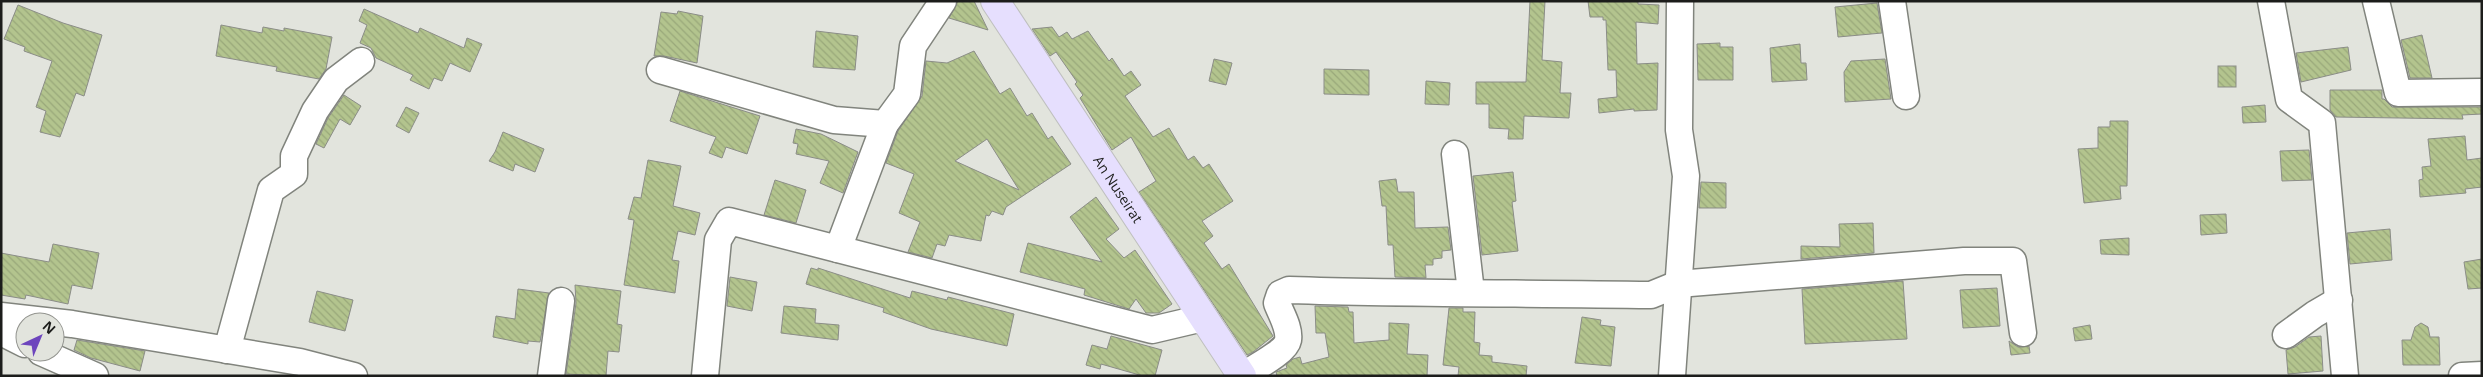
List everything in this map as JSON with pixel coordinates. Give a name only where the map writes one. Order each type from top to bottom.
[{"type":"main road","name":"An Nuseirat","points":[[995,1],[1242,376]]},
{"type":"street","points":[[838,249],[885,124],[907,94],[913,46],[943,1]]},
{"type":"street","points":[[1672,376],[1686,176],[1679,130],[1680,1]]},
{"type":"street","points":[[1892,1],[1906,96]]},
{"type":"street","points":[[2271,1],[2289,99],[2322,122],[2346,376]]},
{"type":"street","points":[[2376,1],[2398,93],[2482,92]]},
{"type":"street","points":[[227,350],[272,190],[294,174],[294,156],[316,112],[336,80],[362,61]]},
{"type":"street","points":[[660,70],[834,120],[885,124]]},
{"type":"street","points":[[1455,154],[1471,292]]},
{"type":"street","points":[[705,376],[718,240],[729,221],[1152,330],[1203,318]]},
{"type":"street","points":[[1242,376],[1284,348],[1288,340],[1287,328],[1277,303],[1280,294],[1289,290],[1403,294],[1471,292],[1651,295],[1678,284],[1964,261],[2013,261],[2022,334]]},
{"type":"street","points":[[2286,336],[2315,314],[2339,300]]},
{"type":"street","points":[[551,376],[561,301]]},
{"type":"street","points":[[1,316],[72,324],[300,362],[354,376]]},
{"type":"street","points":[[1,332],[15,339]]},
{"type":"street","points":[[64,362],[95,376]]},
{"type":"street","points":[[2462,376],[2482,374]]},
{"type":"building","points":[[958,1],[974,1],[988,30],[949,18]]},
{"type":"building","points":[[1530,1],[1545,1],[1542,60],[1562,62],[1560,93],[1571,93],[1569,118],[1524,116],[1523,139],[1508,139],[1509,129],[1489,128],[1489,104],[1476,104],[1476,82],[1526,82]]},
{"type":"building","points":[[1588,1],[1638,1],[1638,4],[1659,5],[1658,24],[1636,22],[1637,64],[1658,63],[1657,110],[1634,111],[1634,109],[1599,113],[1598,99],[1617,97],[1616,70],[1608,70],[1606,20],[1603,20],[1603,17],[1590,17]]},
{"type":"building","points":[[1877,3],[1882,33],[1838,37],[1835,7]]},
{"type":"building","points":[[18,5],[63,23],[102,35],[84,96],[76,93],[60,137],[40,132],[46,111],[36,107],[52,61],[24,51],[25,47],[4,39]]},
{"type":"building","points":[[364,9],[418,33],[420,28],[464,48],[467,38],[482,44],[470,72],[450,63],[442,81],[434,78],[429,89],[410,80],[413,75],[376,58],[371,48],[360,43],[367,25],[359,21]]},
{"type":"building","points":[[678,11],[703,16],[697,63],[664,56],[654,56],[661,12],[677,14]]},
{"type":"building","points":[[221,25],[262,33],[263,27],[284,31],[284,28],[332,37],[326,69],[319,79],[276,71],[277,67],[216,56]]},
{"type":"building","points":[[1052,27],[1059,37],[1067,32],[1072,39],[1088,31],[1109,61],[1112,58],[1124,76],[1131,71],[1141,85],[1125,96],[1153,137],[1169,128],[1188,160],[1194,156],[1203,168],[1209,164],[1233,201],[1202,221],[1213,236],[1204,243],[1222,269],[1229,264],[1273,336],[1253,352],[1247,355],[1139,192],[1156,181],[1131,137],[1112,150],[1080,98],[1083,95],[1075,84],[1077,82],[1056,52],[1050,56],[1032,29]]},
{"type":"building","points":[[816,31],[858,36],[855,70],[813,67]]},
{"type":"building","points":[[2422,35],[2432,78],[2410,78],[2401,40]]},
{"type":"building","points":[[1720,43],[1720,47],[1733,47],[1733,80],[1698,80],[1697,44]]},
{"type":"building","points":[[1800,44],[1801,63],[1806,63],[1807,80],[1772,82],[1770,48]]},
{"type":"building","points":[[2348,47],[2351,70],[2301,82],[2296,53]]},
{"type":"building","points":[[974,51],[1000,94],[1010,88],[1027,116],[1032,113],[1048,139],[1052,136],[1071,164],[1006,207],[1003,215],[992,211],[989,216],[986,215],[981,241],[949,235],[945,246],[937,244],[932,258],[908,252],[920,222],[899,213],[914,174],[886,163],[898,131],[922,96],[926,61],[947,63]],"holes":[[[987,139],[1019,190],[955,161]]]},
{"type":"building","points":[[1214,59],[1232,63],[1226,85],[1209,81]]},
{"type":"building","points":[[1885,59],[1891,99],[1845,102],[1844,72],[1851,61]]},
{"type":"building","points":[[2218,66],[2236,66],[2236,87],[2218,87]]},
{"type":"building","points":[[1324,69],[1369,70],[1369,95],[1324,94]]},
{"type":"building","points":[[1426,81],[1450,83],[1449,105],[1425,104]]},
{"type":"building","points":[[2330,90],[2382,90],[2382,99],[2392,107],[2482,107],[2482,114],[2462,115],[2463,119],[2336,117],[2330,110]]},
{"type":"building","points":[[680,91],[760,116],[747,154],[726,147],[722,158],[709,153],[716,137],[670,121]]},
{"type":"building","points":[[344,95],[361,106],[350,125],[340,119],[324,148],[316,144],[328,118]]},
{"type":"building","points":[[2265,105],[2266,122],[2243,123],[2242,107]]},
{"type":"building","points":[[406,107],[419,113],[409,133],[396,126]]},
{"type":"building","points":[[2110,121],[2128,121],[2127,186],[2120,186],[2121,199],[2084,203],[2078,149],[2098,148],[2098,127],[2110,127]]},
{"type":"building","points":[[796,129],[821,134],[858,152],[843,193],[820,183],[829,161],[796,154],[798,144],[793,143]]},
{"type":"building","points":[[503,132],[544,149],[535,172],[515,164],[513,171],[489,161]]},
{"type":"building","points":[[2465,136],[2467,160],[2482,158],[2482,187],[2465,189],[2466,193],[2420,197],[2419,180],[2423,179],[2422,167],[2431,166],[2428,139]]},
{"type":"building","points":[[2309,150],[2312,180],[2282,181],[2280,151]]},
{"type":"building","points":[[648,160],[681,166],[673,206],[700,213],[695,235],[678,231],[672,260],[679,261],[675,293],[624,285],[634,220],[628,219],[634,197],[641,198]]},
{"type":"building","points":[[1513,172],[1516,201],[1512,202],[1518,251],[1482,255],[1473,176]]},
{"type":"building","points":[[1396,179],[1398,192],[1414,192],[1415,228],[1448,227],[1451,250],[1442,251],[1442,258],[1433,259],[1433,265],[1425,265],[1426,278],[1395,277],[1393,245],[1388,245],[1386,206],[1382,206],[1379,181]]},
{"type":"building","points":[[775,180],[806,190],[796,223],[764,215]]},
{"type":"building","points":[[1701,182],[1726,183],[1726,208],[1699,208]]},
{"type":"building","points":[[1096,197],[1119,229],[1106,239],[1124,258],[1135,250],[1172,304],[1159,313],[1146,313],[1136,299],[1129,309],[1084,295],[1085,289],[1020,272],[1028,243],[1102,262],[1070,217]]},
{"type":"building","points":[[2226,214],[2227,233],[2201,235],[2200,215]]},
{"type":"building","points":[[1873,223],[1874,253],[1801,259],[1801,246],[1840,247],[1839,224]]},
{"type":"building","points":[[2390,229],[2392,260],[2350,264],[2347,233]]},
{"type":"building","points":[[2129,238],[2129,255],[2101,254],[2100,240]]},
{"type":"building","points":[[53,244],[99,253],[92,289],[72,285],[68,304],[26,295],[25,299],[1,295],[1,253],[49,262]]},
{"type":"building","points":[[2482,259],[2482,288],[2468,289],[2464,262]]},
{"type":"building","points":[[811,268],[818,270],[818,268],[910,298],[912,291],[947,300],[948,297],[1014,314],[1007,346],[931,329],[883,312],[884,308],[806,284]]},
{"type":"building","points":[[730,277],[757,282],[752,311],[727,306]]},
{"type":"building","points":[[1903,281],[1907,339],[1805,344],[1802,289]]},
{"type":"building","points":[[575,285],[621,291],[617,324],[622,325],[619,352],[608,351],[606,376],[566,374],[576,303]]},
{"type":"building","points":[[1997,288],[2000,326],[1963,328],[1960,290]]},
{"type":"building","points":[[518,289],[549,293],[540,342],[528,341],[528,344],[493,337],[496,316],[515,319]]},
{"type":"building","points":[[317,291],[353,300],[345,331],[309,322]]},
{"type":"building","points":[[784,306],[816,309],[815,323],[839,325],[838,340],[781,333]]},
{"type":"building","points":[[1315,306],[1348,307],[1349,312],[1353,312],[1354,343],[1389,340],[1389,323],[1409,324],[1407,354],[1428,355],[1427,376],[1277,376],[1276,372],[1287,368],[1286,365],[1293,359],[1300,357],[1302,364],[1329,357],[1325,333],[1316,333]]},
{"type":"building","points":[[1449,308],[1463,308],[1463,312],[1475,312],[1474,342],[1480,343],[1479,355],[1492,356],[1492,362],[1527,366],[1526,376],[1458,376],[1459,367],[1443,365]]},
{"type":"building","points":[[1582,317],[1601,320],[1600,325],[1615,327],[1611,366],[1575,363]]},
{"type":"building","points":[[2421,323],[2428,327],[2430,337],[2439,337],[2440,365],[2403,365],[2402,340],[2411,340],[2415,327]]},
{"type":"building","points":[[2090,325],[2092,339],[2075,341],[2073,328]]},
{"type":"building","points":[[1111,336],[1162,350],[1155,376],[1143,376],[1101,364],[1100,369],[1086,365],[1092,345],[1107,349]]},
{"type":"building","points":[[2321,336],[2323,371],[2288,374],[2286,350],[2295,347],[2309,337]]},
{"type":"building","points":[[77,340],[145,351],[140,371],[91,358],[74,350]]},
{"type":"building","points":[[2009,341],[2018,347],[2029,346],[2030,353],[2011,355]]}]
